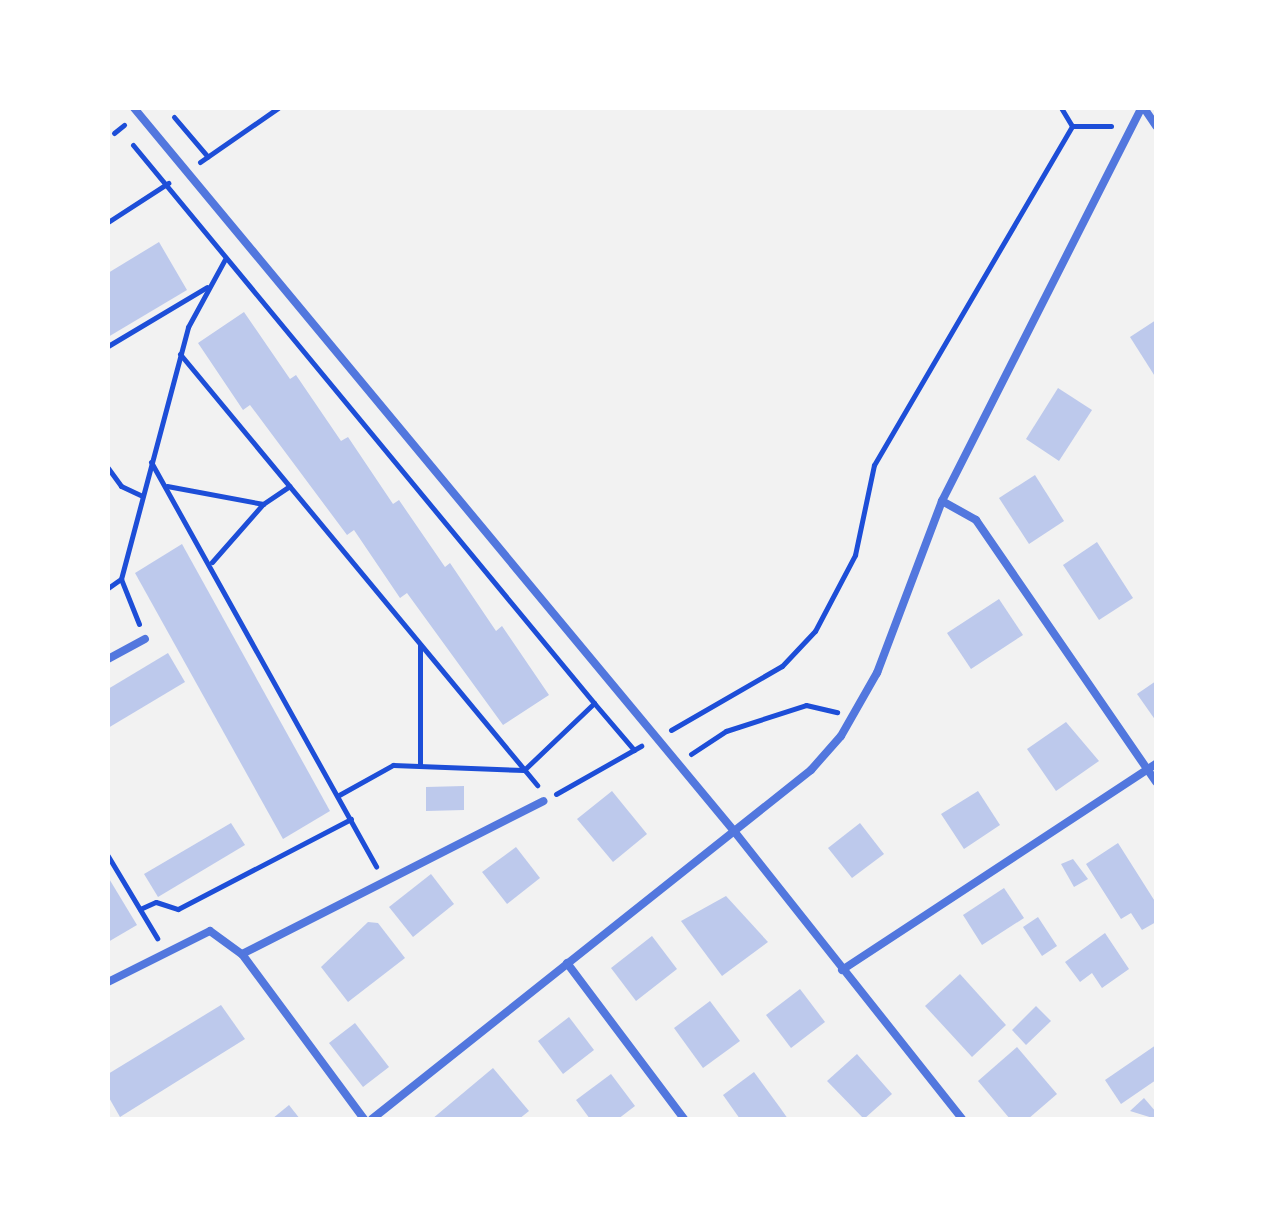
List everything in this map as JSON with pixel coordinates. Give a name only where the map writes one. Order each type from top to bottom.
[{"type":"street","points":[[134,108],[734,831],[962,1119]]},
{"type":"street","points":[[372,1119],[811,770],[854,716],[942,501],[1142,108],[1156,126]]},
{"type":"street","points":[[942,501],[976,520],[1152,766],[1156,782]]},
{"type":"street","points":[[108,659],[145,639]]},
{"type":"street","points":[[842,970],[1152,766]]},
{"type":"street","points":[[242,954],[546,800]]},
{"type":"street","points":[[108,982],[164,951],[210,931],[242,954],[364,1119]]},
{"type":"street","points":[[567,963],[684,1119]]},
{"type":"path","points":[[1061,108],[1072,126]]},
{"type":"path","points":[[174,117],[208,157]]},
{"type":"path","points":[[114,133],[124,125]]},
{"type":"path","points":[[1072,126],[1133,125]]},
{"type":"path","points":[[180,354],[546,800],[782,666],[815,631],[855,555],[874,465],[1072,126]]},
{"type":"path","points":[[133,145],[634,750]]},
{"type":"path","points":[[145,639],[121,579],[180,354],[207,286],[225,259]]},
{"type":"path","points":[[108,346],[207,286]]},
{"type":"path","points":[[151,462],[212,562],[384,882]]},
{"type":"path","points":[[108,468],[121,486],[142,496]]},
{"type":"path","points":[[167,486],[263,504]]},
{"type":"path","points":[[212,562],[263,504],[290,486]]},
{"type":"path","points":[[108,586],[121,579]]},
{"type":"path","points":[[420,644],[420,764]]},
{"type":"path","points":[[339,795],[366,774],[420,764],[524,770],[594,703]]},
{"type":"path","points":[[678,763],[726,731],[806,705],[854,716]]},
{"type":"path","points":[[140,909],[156,902],[178,909],[351,819]]},
{"type":"path","points":[[108,856],[164,951]]},
{"type":"building","points":[[159,242],[187,290],[108,337],[108,273]]},
{"type":"building","points":[[244,312],[290,379],[296,375],[341,441],[348,437],[393,504],[399,500],[445,567],[450,563],[496,631],[502,626],[549,695],[503,725],[407,593],[400,598],[354,530],[347,535],[250,405],[243,410],[198,343]]},
{"type":"building","points":[[1156,320],[1156,378],[1130,337]]},
{"type":"building","points":[[1058,388],[1092,410],[1059,461],[1026,439]]},
{"type":"building","points":[[1035,475],[1064,521],[1029,544],[999,498]]},
{"type":"building","points":[[1097,542],[1133,598],[1099,620],[1063,565]]},
{"type":"building","points":[[182,544],[330,811],[283,839],[135,573]]},
{"type":"building","points":[[999,599],[1023,635],[971,669],[947,633]]},
{"type":"building","points":[[168,653],[185,682],[108,728],[108,689]]},
{"type":"building","points":[[1156,681],[1156,721],[1137,694]]},
{"type":"building","points":[[1066,722],[1099,761],[1056,791],[1027,749]]},
{"type":"building","points":[[464,786],[464,810],[426,811],[426,787]]},
{"type":"building","points":[[612,791],[647,834],[613,862],[577,819]]},
{"type":"building","points":[[978,791],[1000,825],[964,849],[941,814]]},
{"type":"building","points":[[231,823],[245,845],[158,897],[144,874]]},
{"type":"building","points":[[860,823],[884,854],[852,878],[828,848]]},
{"type":"building","points":[[1118,843],[1156,903],[1156,922],[1142,930],[1131,913],[1121,919],[1086,864]]},
{"type":"building","points":[[516,847],[540,878],[507,904],[482,872]]},
{"type":"building","points":[[1073,859],[1088,879],[1074,887],[1061,864]]},
{"type":"building","points":[[431,874],[454,904],[413,937],[389,907]]},
{"type":"building","points":[[108,877],[137,925],[108,942]]},
{"type":"building","points":[[1004,888],[1024,918],[982,945],[963,915]]},
{"type":"building","points":[[726,896],[768,942],[722,976],[681,921]]},
{"type":"building","points":[[1038,917],[1057,946],[1042,956],[1023,927]]},
{"type":"building","points":[[368,922],[378,923],[405,958],[348,1002],[321,967]]},
{"type":"building","points":[[1105,933],[1129,969],[1102,988],[1092,973],[1080,982],[1065,962]]},
{"type":"building","points":[[652,936],[677,969],[636,1001],[611,968]]},
{"type":"building","points":[[960,974],[1006,1025],[972,1057],[925,1006]]},
{"type":"building","points":[[800,989],[825,1022],[791,1048],[766,1015]]},
{"type":"building","points":[[710,1001],[740,1041],[703,1068],[674,1028]]},
{"type":"building","points":[[221,1005],[245,1039],[120,1117],[108,1096],[108,1074]]},
{"type":"building","points":[[1036,1006],[1051,1021],[1026,1045],[1012,1030]]},
{"type":"building","points":[[569,1017],[594,1050],[563,1074],[538,1041]]},
{"type":"building","points":[[355,1023],[389,1067],[363,1087],[329,1043]]},
{"type":"building","points":[[1156,1045],[1156,1080],[1121,1104],[1105,1080]]},
{"type":"building","points":[[1017,1047],[1057,1094],[1028,1119],[1010,1119],[978,1081]]},
{"type":"building","points":[[857,1054],[892,1094],[864,1119],[827,1081]]},
{"type":"building","points":[[493,1068],[529,1111],[519,1119],[432,1119]]},
{"type":"building","points":[[754,1072],[788,1119],[740,1119],[723,1095]]},
{"type":"building","points":[[611,1074],[635,1106],[618,1119],[590,1119],[576,1100]]},
{"type":"building","points":[[1144,1098],[1156,1112],[1156,1119],[1130,1111]]},
{"type":"building","points":[[289,1105],[300,1119],[272,1119]]}]
